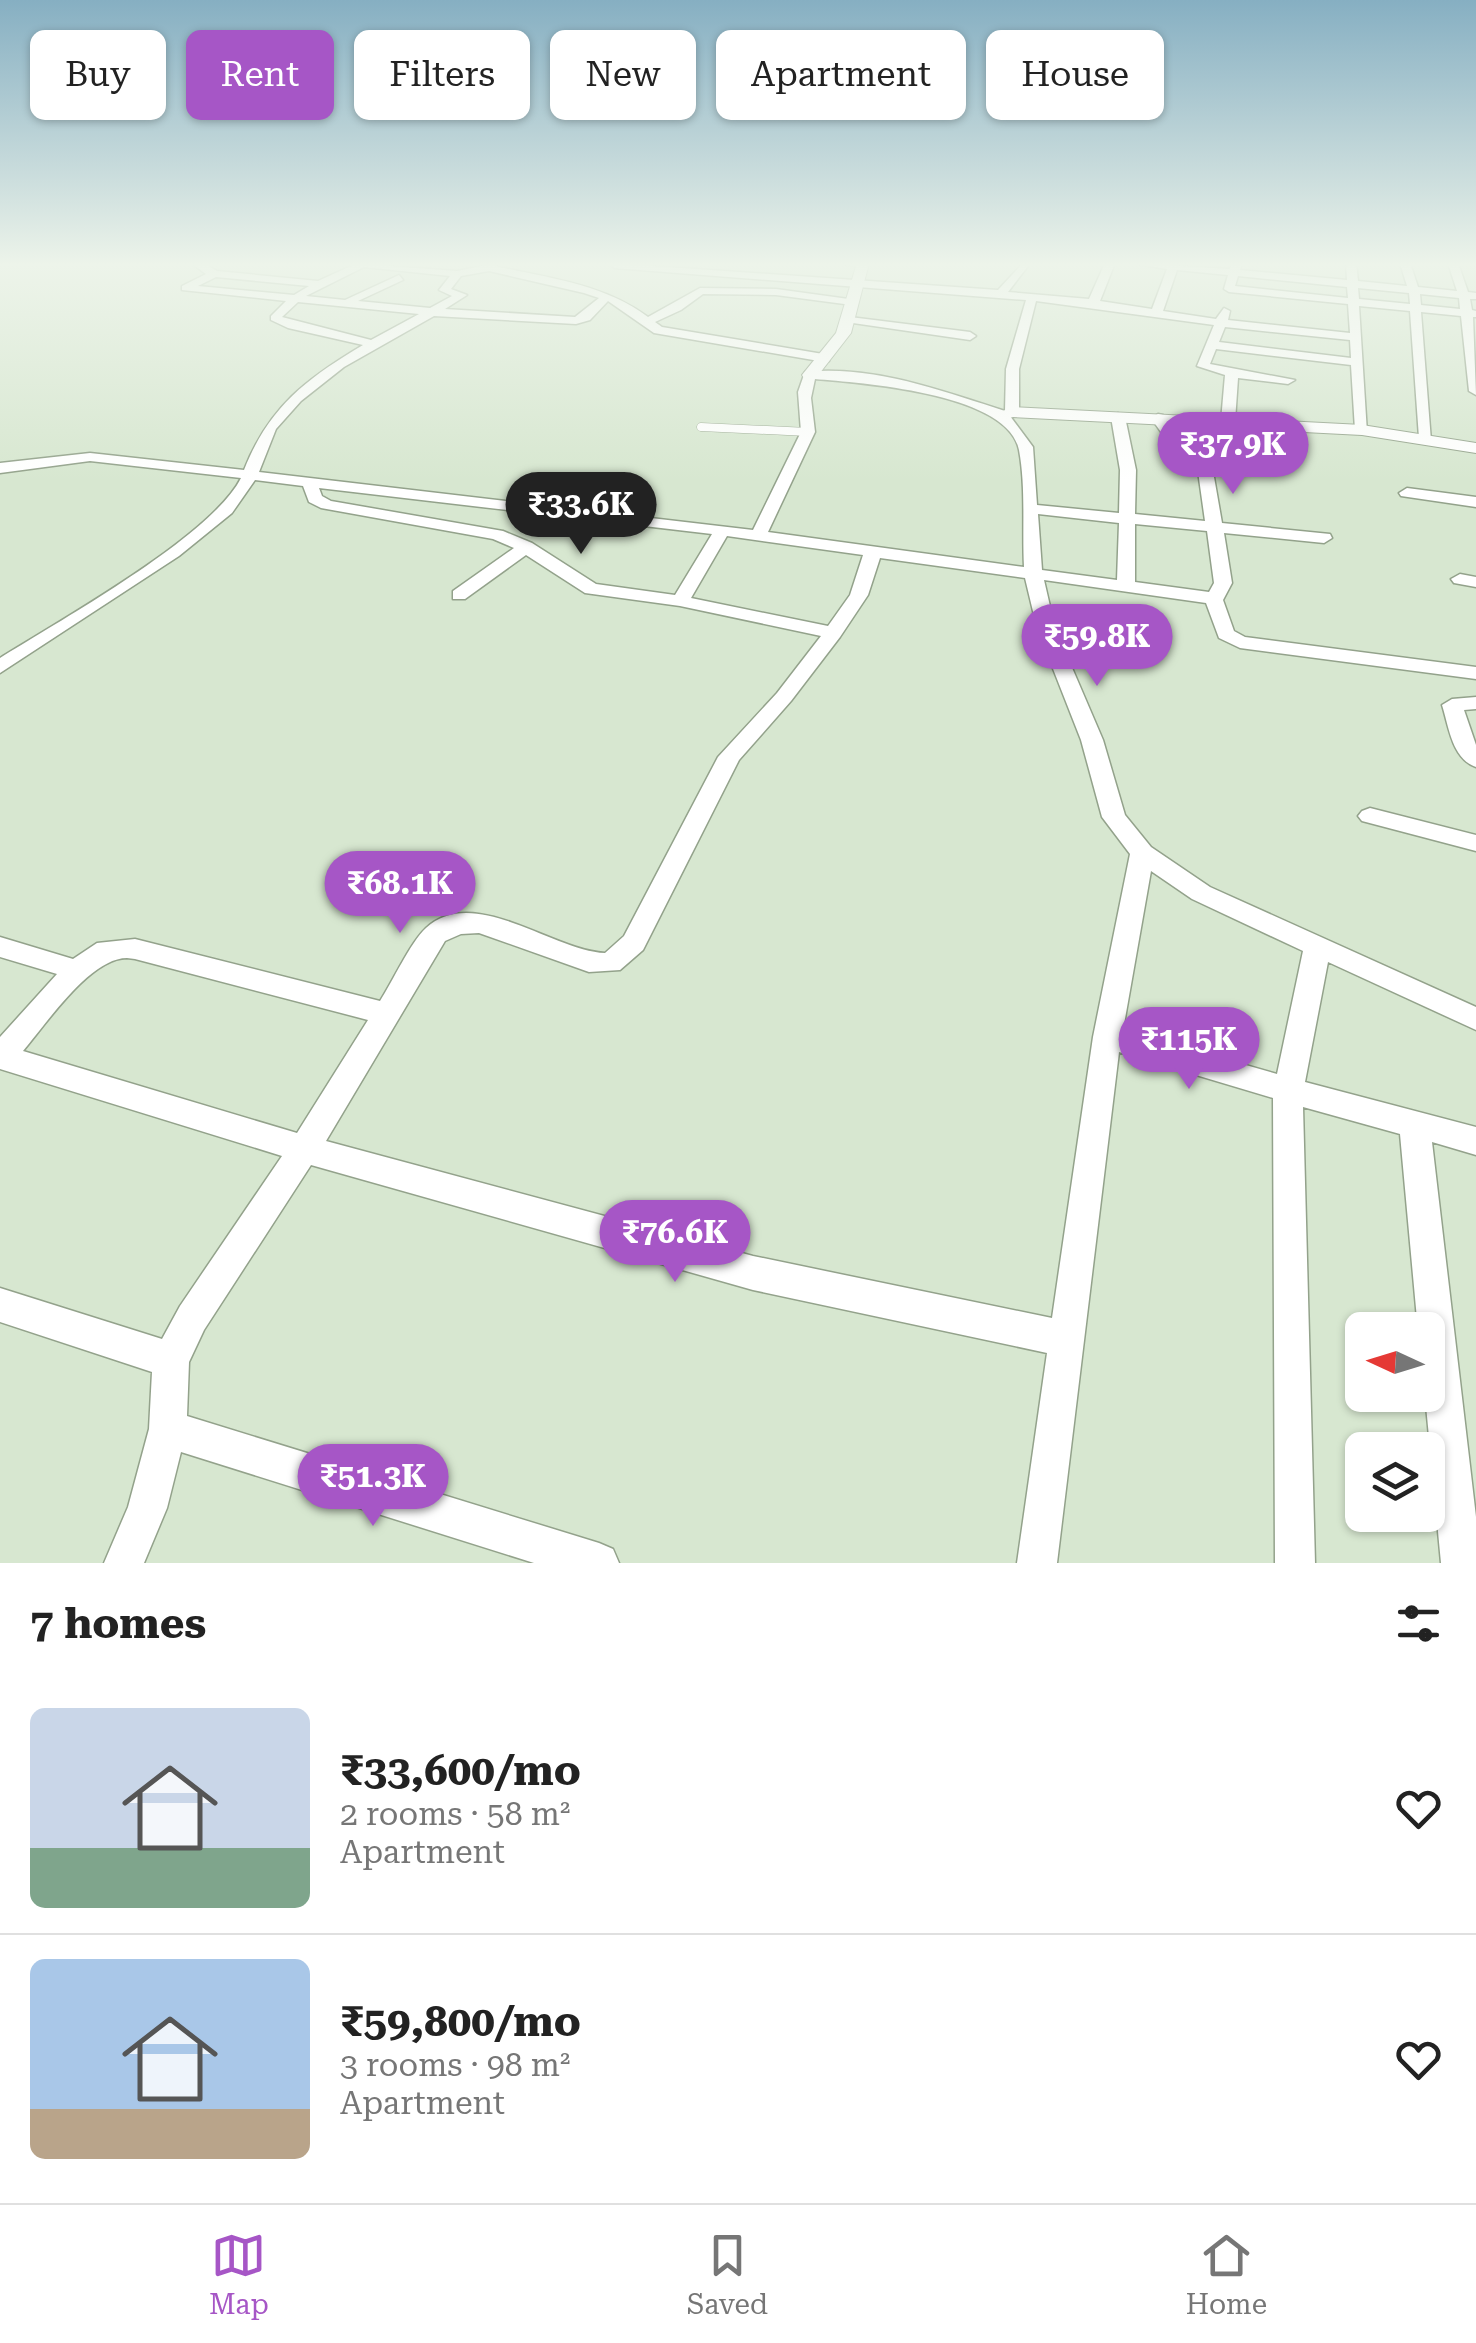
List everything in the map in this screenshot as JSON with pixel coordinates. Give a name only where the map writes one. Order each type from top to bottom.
[{"type":"street","points":[[349,336],[373,344]]},
{"type":"street","points":[[0,667],[175,550],[226,510],[252,478],[264,436],[276,418],[322,378],[388,336]]},
{"type":"street","points":[[693,336],[825,358]]},
{"type":"street","points":[[759,534],[808,432],[810,416],[802,392],[840,336]]},
{"type":"street","points":[[1024,336],[1008,374],[1006,414],[1026,448],[1033,573],[1046,628],[1092,740],[1114,817],[1142,854],[1201,893],[1476,1019]]},
{"type":"street","points":[[1217,336],[1202,366],[1288,380]]},
{"type":"street","points":[[1344,336],[1354,337],[1362,430]]},
{"type":"street","points":[[1415,336],[1426,438]]},
{"type":"street","points":[[1472,336],[1476,391]]},
{"type":"street","points":[[1215,345],[1356,362]]},
{"type":"street","points":[[1228,421],[1232,373]]},
{"type":"street","points":[[810,376],[896,383],[1006,414],[1362,430],[1476,448]]},
{"type":"street","points":[[1118,417],[1128,470],[1126,587]]},
{"type":"street","points":[[1158,418],[1178,446],[1203,454],[1223,583],[1214,600],[1226,634],[1240,642],[1476,672]]},
{"type":"street","points":[[0,468],[90,457],[168,465],[252,478],[723,528],[1214,600]]},
{"type":"street","points":[[310,483],[315,499],[327,504],[498,535],[591,589],[680,601],[833,633]]},
{"type":"street","points":[[1407,493],[1476,502]]},
{"type":"street","points":[[416,520],[440,495]]},
{"type":"street","points":[[1032,509],[1324,538]]},
{"type":"street","points":[[680,601],[723,528]]},
{"type":"street","points":[[458,594],[526,548]]},
{"type":"street","points":[[124,1563],[148,1508],[168,1429],[172,1360],[192,1318],[304,1150],[436,934],[465,922],[485,922],[581,964],[611,963],[634,943],[729,757],[784,697],[833,633],[858,596],[874,549]]},
{"type":"street","points":[[1476,703],[1452,704],[1468,754],[1476,760]]},
{"type":"street","points":[[1370,816],[1476,843]]},
{"type":"street","points":[[1037,1563],[1107,1038],[1142,854]]},
{"type":"street","points":[[0,947],[79,971]]},
{"type":"street","points":[[388,1014],[135,949],[102,952],[79,971],[0,1057],[304,1150],[753,1273],[1065,1339]]},
{"type":"street","points":[[1296,1563],[1288,1090],[1317,949]]},
{"type":"street","points":[[1107,1038],[1476,1141]]},
{"type":"street","points":[[1414,1122],[1461,1563]]},
{"type":"street","points":[[0,1306],[172,1360]]},
{"type":"street","points":[[168,1429],[598,1563]]},
{"type":"lane","points":[[701,427],[808,432]]}]
